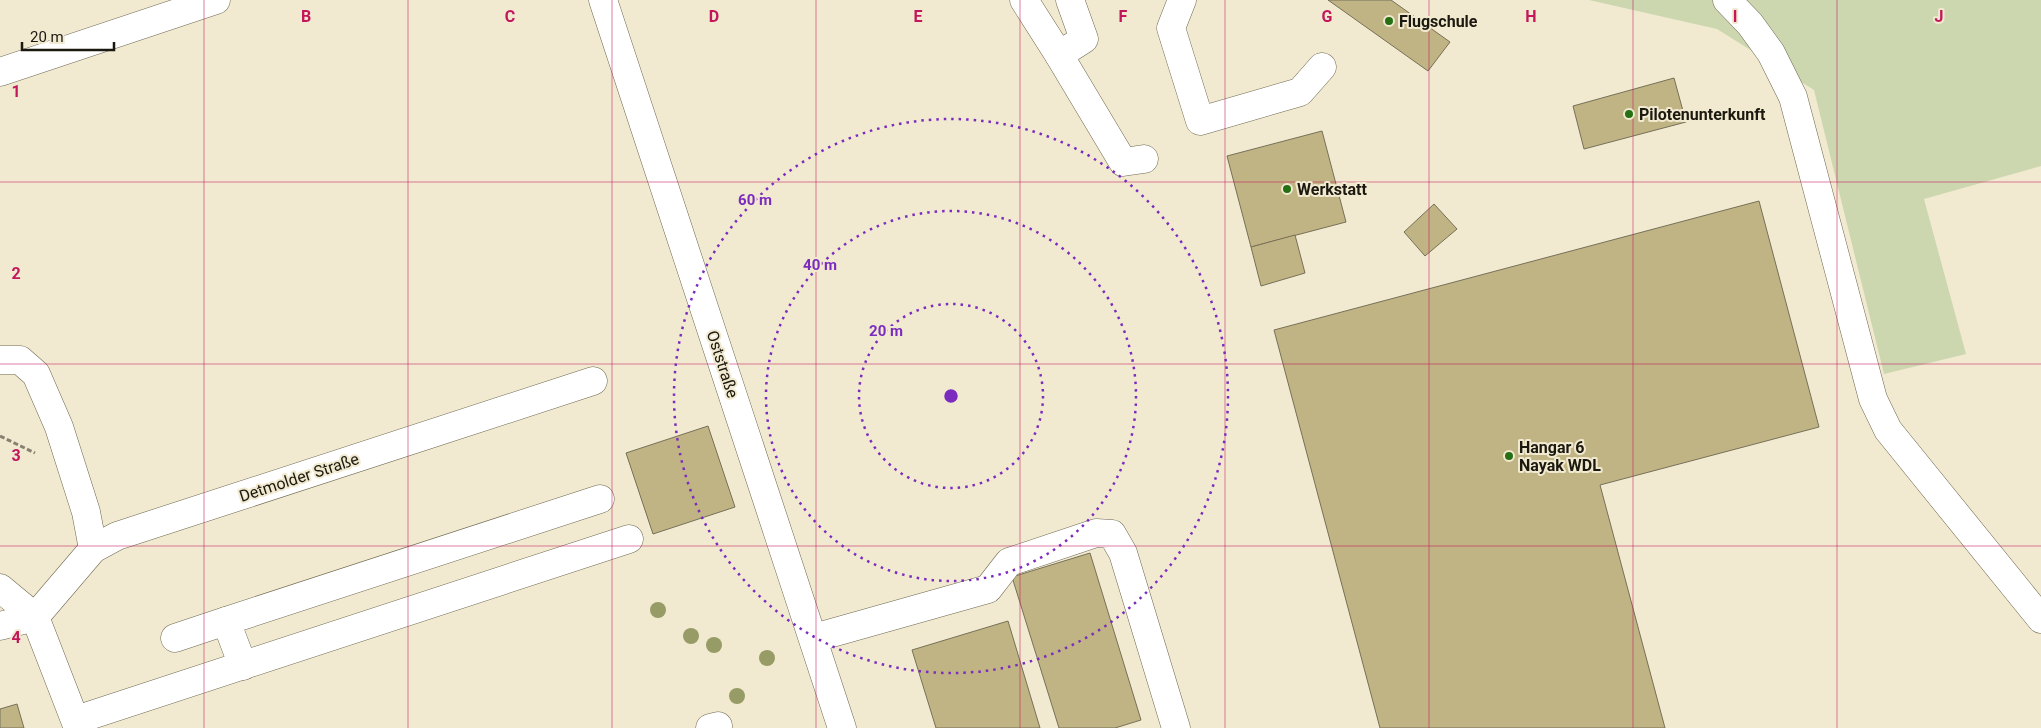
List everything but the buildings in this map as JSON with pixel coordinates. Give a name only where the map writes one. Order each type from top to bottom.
[{"type":"lane","points":[[0,72],[216,0]]},
{"type":"lane","name":"Oststraße","points":[[603,0],[842,728]]},
{"type":"lane","points":[[1024,0],[1060,56],[1123,162],[1144,159]]},
{"type":"lane","points":[[1060,56],[1084,39],[1070,0]]},
{"type":"lane","points":[[1182,0],[1171,28],[1200,121],[1300,92],[1322,67]]},
{"type":"lane","points":[[1727,0],[1750,24],[1771,53],[1794,96],[1874,399],[1888,430],[2041,619]]},
{"type":"lane","points":[[0,360],[20,360],[36,374],[65,445],[86,512],[93,549]]},
{"type":"lane","name":"Detmolder Straße","points":[[35,617],[93,549],[117,536],[594,381]]},
{"type":"lane","points":[[175,638],[600,499]]},
{"type":"lane","points":[[814,638],[988,589],[1009,562],[1096,533],[1112,534],[1123,554],[1176,728]]},
{"type":"lane","points":[[0,588],[35,617],[77,724],[242,666],[629,539]]},
{"type":"lane","points":[[0,626],[35,617]]},
{"type":"lane","points":[[226,621],[242,666]]},
{"type":"green space","points":[[1589,0],[2041,0],[2041,166],[1924,199],[1966,354],[1884,374],[1814,90],[1717,29]]},
{"type":"place","name":"Flugschule","points":[[1389,21]]},
{"type":"place","name":"Pilotenunterkunft","points":[[1629,114]]},
{"type":"place","name":"Werkstatt","points":[[1287,189]]},
{"type":"place","name":"Hangar 6 Nayak WDL","points":[[1509,456]]}]
